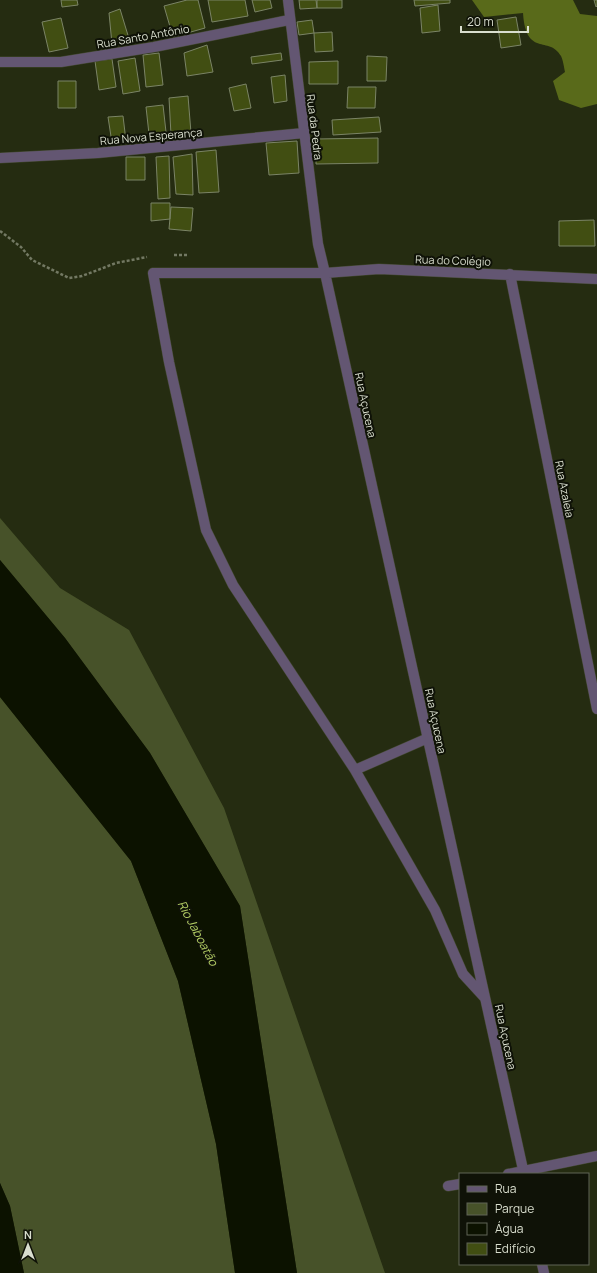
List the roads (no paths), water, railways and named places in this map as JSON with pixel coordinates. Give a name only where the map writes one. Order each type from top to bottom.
[{"type":"street","name":"Rua da Pedra","points":[[288,0],[289,20],[318,244],[325,273]]},
{"type":"street","name":"Rua Santo Antônio","points":[[0,62],[61,62],[154,47],[289,20]]},
{"type":"street","name":"Rua Nova Esperança","points":[[0,158],[98,153],[304,133]]},
{"type":"street","name":"Rua do Colégio","points":[[356,770],[233,585],[206,530],[168,362],[153,274],[325,273],[379,269],[597,279]]},
{"type":"street","name":"Rua Açucena","points":[[325,273],[524,1173]]},
{"type":"street","name":"Rua Azaleia","points":[[510,274],[597,709]]},
{"type":"street","points":[[428,738],[356,770],[434,910],[463,974],[485,998]]},
{"type":"street","points":[[524,1173],[597,1156]]},
{"type":"street","points":[[448,1186],[459,1184]]},
{"type":"water","name":"Rio Jaboatão","points":[[0,560],[65,638],[150,753],[240,906],[297,1273],[235,1273],[216,1144],[178,981],[131,861],[0,697]]},
{"type":"water","points":[[0,1183],[10,1206],[24,1273],[0,1273]]}]
